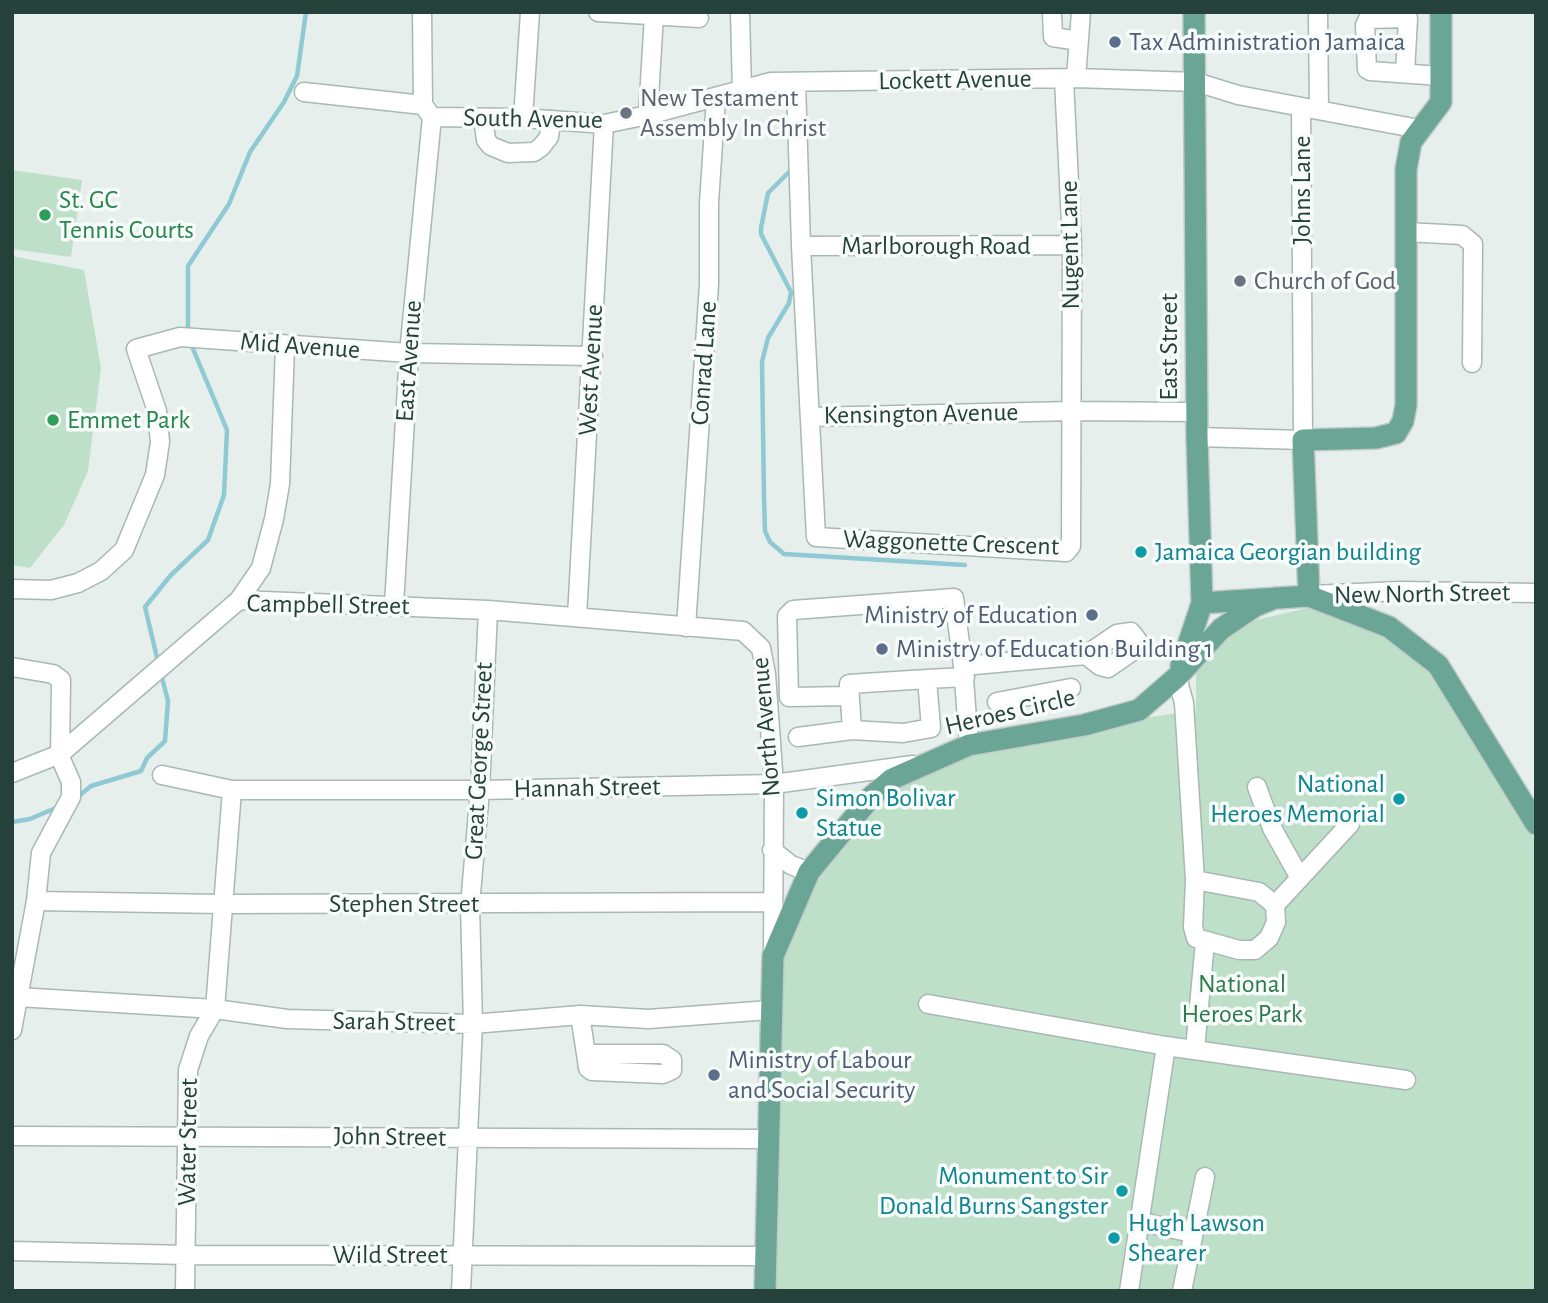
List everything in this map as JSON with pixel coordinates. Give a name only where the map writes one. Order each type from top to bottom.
[{"type":"main road","name":"East Street","points":[[1180,674],[1202,603],[1197,437],[1194,12]]},
{"type":"main road","points":[[1309,596],[1303,440],[1376,438],[1396,433],[1404,421],[1406,169],[1411,142],[1441,102],[1441,12]]},
{"type":"main road","name":"Heroes Circle","points":[[1202,603],[1309,596],[1389,626],[1438,665],[1536,824]]},
{"type":"main road","name":"Heroes Circle","points":[[765,1291],[773,956],[809,872],[871,797],[892,779],[920,764],[969,745],[1084,725],[1139,709],[1180,674],[1221,629],[1255,606],[1275,598]]},
{"type":"street","name":"East Avenue","points":[[394,605],[427,111],[422,12]]},
{"type":"street","points":[[523,118],[530,12]]},
{"type":"street","points":[[598,12],[699,18]]},
{"type":"street","points":[[740,12],[742,91]]},
{"type":"street","points":[[1052,12],[1053,37],[1079,41]]},
{"type":"street","name":"Nugent Lane","points":[[1072,411],[1070,78],[1079,41],[1081,12]]},
{"type":"street","name":"Johns Lane","points":[[1303,440],[1310,109],[1318,12]]},
{"type":"street","points":[[648,116],[654,15]]},
{"type":"street","points":[[1405,73],[1409,15],[1368,19],[1365,25],[1367,69],[1405,73],[1440,76]]},
{"type":"street","name":"Lockett Avenue","points":[[716,99],[771,82],[1070,78],[1196,82],[1238,95],[1419,129]]},
{"type":"street","name":"Kensington Avenue","points":[[796,83],[801,246],[811,417],[1072,411],[1198,412]]},
{"type":"street","name":"South Avenue","points":[[304,92],[483,118],[604,124],[716,99]]},
{"type":"street","name":"Conrad Lane","points":[[686,627],[709,284],[709,203],[716,99]]},
{"type":"street","points":[[483,118],[486,141],[508,153],[534,152],[541,147],[549,137],[551,120]]},
{"type":"street","name":"West Avenue","points":[[577,617],[604,124]]},
{"type":"street","points":[[1406,232],[1462,235],[1473,244],[1472,363]]},
{"type":"street","name":"Marlborough Road","points":[[801,246],[1072,245]]},
{"type":"street","name":"Mid Avenue","points":[[12,589],[51,590],[78,583],[101,571],[124,550],[155,475],[160,442],[157,411],[136,349],[180,337],[285,347],[409,353],[593,356]]},
{"type":"street","points":[[239,600],[261,568],[274,519],[279,484],[285,347]]},
{"type":"street","name":"Waggonette Crescent","points":[[811,417],[816,537],[1066,552],[1072,546],[1072,411]]},
{"type":"street","points":[[1197,437],[1303,440]]},
{"type":"street","name":"New North Street","points":[[1309,596],[1400,591],[1536,593]]},
{"type":"street","points":[[849,696],[789,697],[787,616],[793,610],[954,598],[964,672],[969,745]]},
{"type":"street","name":"Campbell Street","points":[[12,773],[60,754],[239,600],[394,605],[577,617]]},
{"type":"street","name":"Great George Street","points":[[461,1291],[473,1024],[470,905],[480,790],[488,610]]},
{"type":"street","name":"North Avenue","points":[[577,617],[743,631],[761,648],[766,674],[774,784],[773,956]]},
{"type":"street","points":[[852,730],[849,684],[928,679],[1086,655]]},
{"type":"street","points":[[1041,660],[1044,691]]},
{"type":"street","points":[[12,667],[53,674],[61,680],[60,754],[71,782],[68,804],[41,853],[36,901],[12,1030]]},
{"type":"street","points":[[1180,674],[1195,880],[1192,927],[1196,938],[1240,950],[1255,950],[1269,938],[1276,922],[1275,905],[1350,824]]},
{"type":"street","points":[[799,737],[852,730],[903,733],[931,728],[928,679]]},
{"type":"street","points":[[997,702],[1071,688]]},
{"type":"street","name":"Hannah Street","points":[[162,775],[232,790],[480,790],[774,784],[920,764]]},
{"type":"street","points":[[853,773],[863,777],[871,797]]},
{"type":"street","points":[[1257,787],[1272,828],[1300,878]]},
{"type":"street","name":"Water Street","points":[[185,1291],[188,1070],[199,1036],[215,1009],[232,790]]},
{"type":"street","points":[[772,850],[791,865],[809,872]]},
{"type":"street","points":[[1195,880],[1259,892],[1275,905]]},
{"type":"street","name":"Stephen Street","points":[[36,901],[470,905],[772,902]]},
{"type":"street","points":[[1195,1049],[1205,942]]},
{"type":"street","name":"Sarah Street","points":[[18,997],[215,1009],[287,1019],[473,1024],[580,1015],[648,1019],[770,1010]]},
{"type":"street","points":[[928,1004],[1166,1045],[1406,1080]]},
{"type":"street","points":[[580,1015],[586,1055]]},
{"type":"street","points":[[1129,1291],[1142,1222],[1166,1045]]},
{"type":"street","name":"John Street","points":[[12,1136],[769,1139]]},
{"type":"street","points":[[1182,1291],[1205,1177]]},
{"type":"street","points":[[1142,1222],[1192,1233]]},
{"type":"street","name":"Wild Street","points":[[12,1251],[187,1255],[767,1256]]},
{"type":"green space","name":"St. GC Tennis Courts","points":[[12,170],[82,180],[71,257],[12,249]]},
{"type":"green space","name":"Emmet Park","points":[[12,256],[84,270],[101,368],[88,471],[64,525],[30,568],[12,565]]},
{"type":"green space","name":"National Heroes Park","points":[[1311,607],[1382,629],[1440,683],[1536,842],[1536,1291],[764,1291],[773,1013],[800,866],[919,771],[997,741],[1196,710],[1196,673],[1216,645],[1252,621]]},
{"type":"waterway","points":[[188,332],[188,266],[229,204],[250,152],[284,102],[297,76],[306,12]]},
{"type":"waterway","points":[[793,168],[768,193],[761,228],[761,234],[791,292],[789,303],[768,338],[762,362],[765,531],[770,542],[784,554],[965,565]]},
{"type":"waterway","points":[[158,662],[145,607],[171,575],[208,540],[224,495],[227,430],[191,344]]},
{"type":"waterway","points":[[75,799],[91,786],[141,771],[147,758],[165,741],[168,701],[161,674]]},
{"type":"waterway","points":[[12,822],[30,819],[58,807]]},
{"type":"place","name":"Tax Administration Jamaica","points":[[1115,42]]},
{"type":"place","name":"New Testament Assembly In Christ","points":[[626,113]]},
{"type":"place","name":"St. GC Tennis Courts","points":[[45,215]]},
{"type":"place","name":"Church of God","points":[[1240,281]]},
{"type":"place","name":"Emmet Park","points":[[53,420]]},
{"type":"place","name":"Jamaica Georgian building","points":[[1141,552]]},
{"type":"place","name":"Ministry of Education","points":[[1092,615]]},
{"type":"place","name":"Ministry of Education Building 1","points":[[882,649]]},
{"type":"place","name":"National Heroes Memorial","points":[[1399,799]]},
{"type":"place","name":"Simon Bolivar Statue","points":[[802,813]]},
{"type":"place","name":"Ministry of Labour and Social Security","points":[[714,1075]]},
{"type":"place","name":"Monument to Sir Donald Burns Sangster","points":[[1122,1191]]},
{"type":"place","name":"Hugh Lawson Shearer","points":[[1114,1238]]}]
